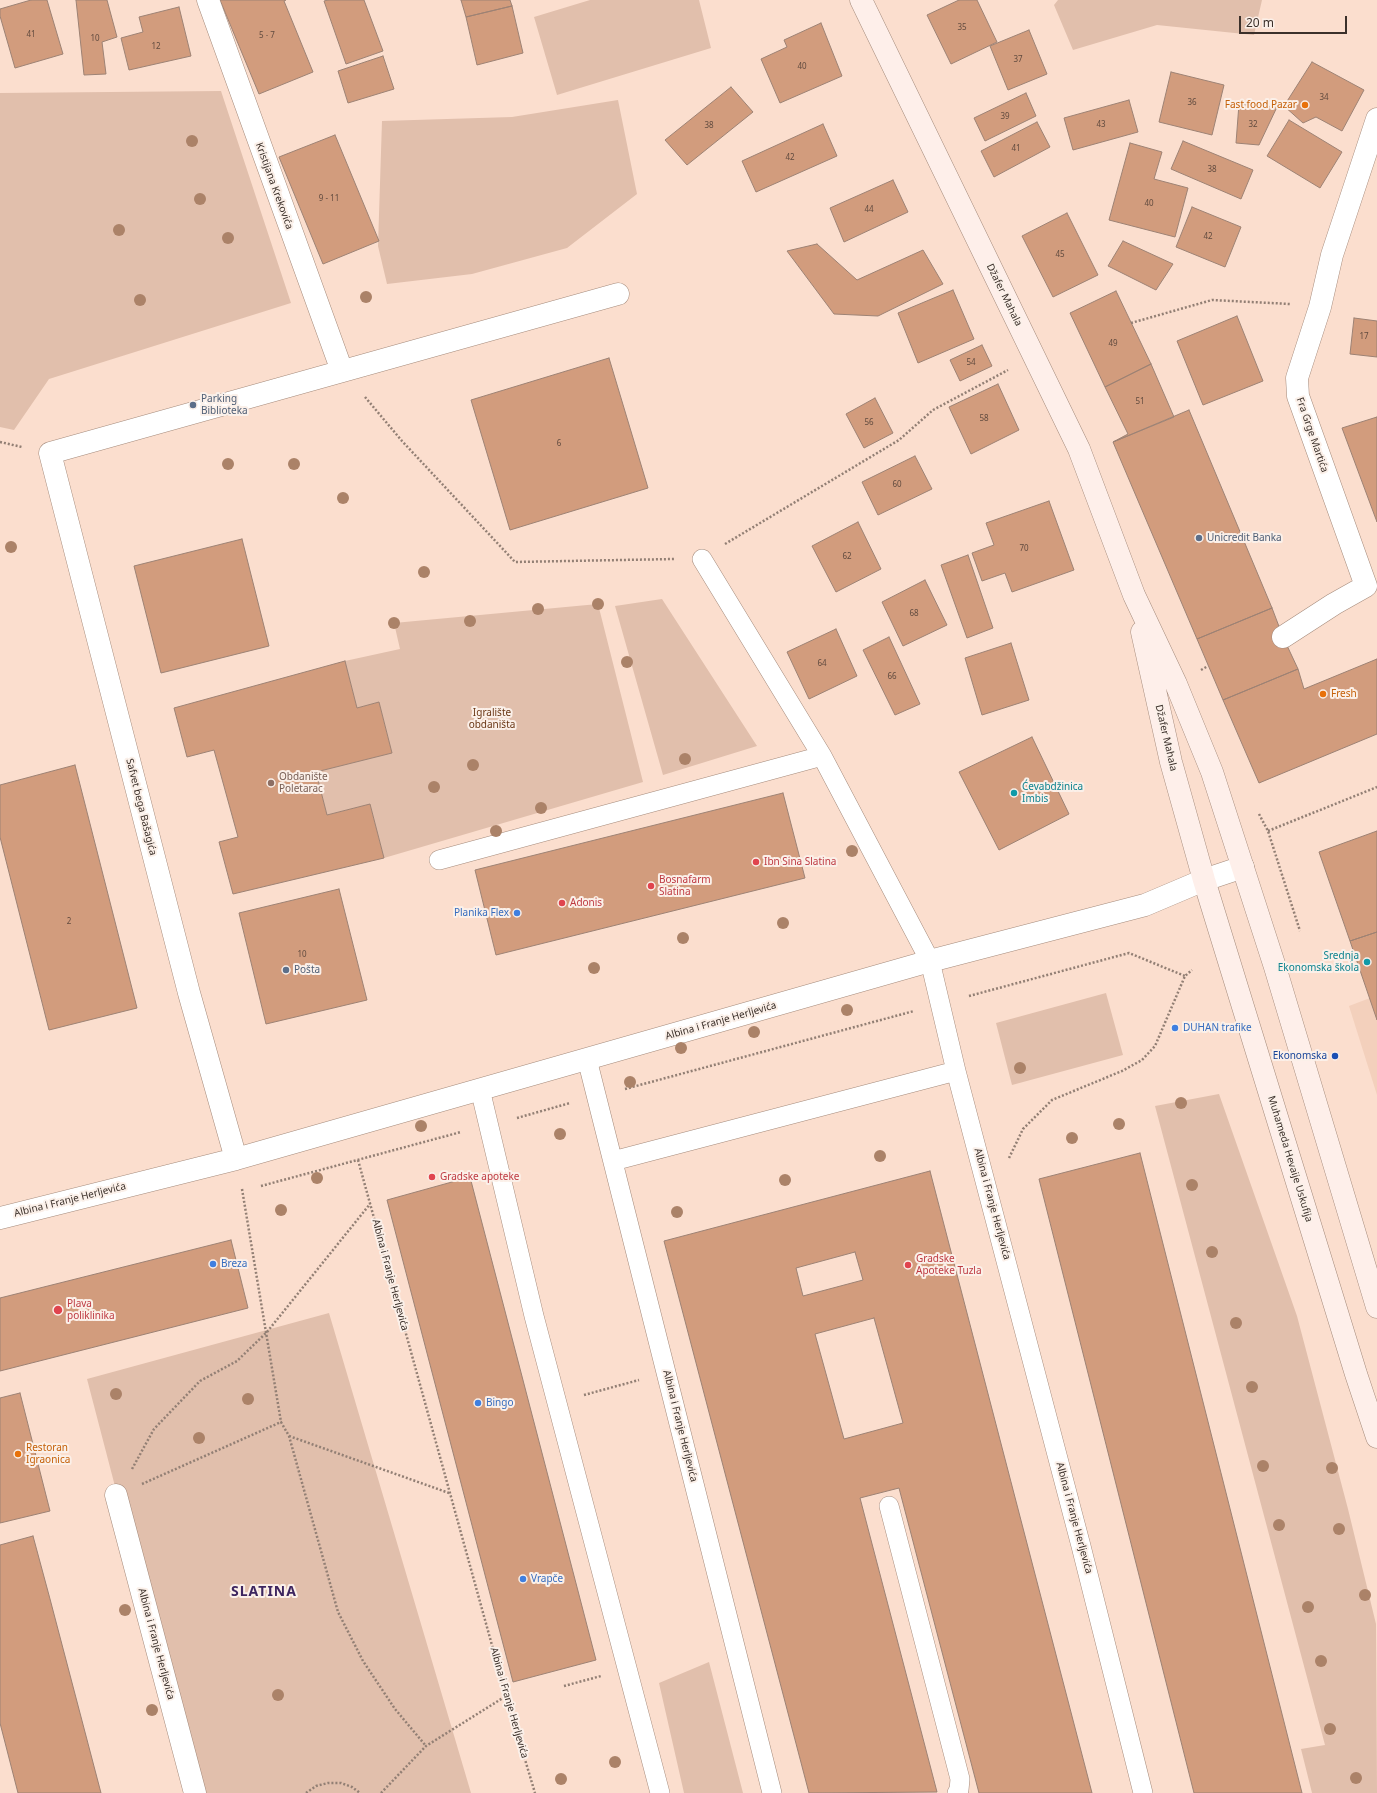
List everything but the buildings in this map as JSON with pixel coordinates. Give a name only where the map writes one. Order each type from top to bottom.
[{"type":"main road","name":"Džafer Mahala","points":[[861,0],[1079,449],[1134,595],[1176,684],[1212,772],[1243,867]]},
{"type":"main road","name":"Džafer Mahala","points":[[1134,595],[1171,762],[1204,880]]},
{"type":"main road","points":[[1243,867],[1275,967],[1377,1307]]},
{"type":"main road","name":"Muhameda Hevaije Uskufija","points":[[1204,880],[1356,1374],[1377,1437]]},
{"type":"street","name":"Kristijana Krekovića","points":[[208,0],[342,371]]},
{"type":"street","name":"Fra Grge Martića","points":[[1283,638],[1334,604],[1366,586],[1298,396],[1297,378],[1320,307],[1332,255],[1377,119]]},
{"type":"street","points":[[342,371],[618,294]]},
{"type":"street","name":"Safvet bega Bašagića","points":[[236,1159],[189,993],[50,453],[342,371]]},
{"type":"street","points":[[930,961],[1145,905],[1204,880],[1243,867]]},
{"type":"street","name":"Albina i Franje Herljevića","points":[[0,1218],[236,1159],[930,961]]},
{"type":"street","name":"Albina i Franje Herljevića","points":[[116,1495],[195,1793]]},
{"type":"lane","points":[[702,559],[822,756],[930,961]]},
{"type":"lane","points":[[438,860],[822,756]]},
{"type":"lane","name":"Albina i Franje Herljevića","points":[[930,961],[956,1070],[1081,1546],[1143,1793]]},
{"type":"lane","name":"Albina i Franje Herljevića","points":[[587,1059],[772,1793]]},
{"type":"lane","points":[[613,1161],[956,1070]]},
{"type":"lane","points":[[480,1089],[534,1316],[660,1793]]},
{"type":"lane","points":[[889,1506],[960,1779],[959,1790],[957,1793]]},
{"type":"path","points":[[1131,323],[1212,300],[1295,304]]},
{"type":"path","points":[[342,371],[402,441],[515,562],[702,559],[899,440],[933,410],[1015,367]]},
{"type":"path","points":[[1300,931],[1268,831],[1377,787]]},
{"type":"path","points":[[257,1187],[1129,953],[1185,976]]},
{"type":"path","points":[[1008,1161],[1023,1129],[1052,1100],[1122,1071],[1142,1060],[1155,1046],[1185,976],[1192,970]]},
{"type":"path","name":"Albina i Franje Herljevića","points":[[349,1127],[506,1696],[535,1793]]},
{"type":"path","points":[[236,1159],[267,1332],[281,1422],[289,1436],[338,1612],[363,1661],[395,1709],[426,1746]]},
{"type":"path","points":[[242,1191],[249,1189]]},
{"type":"path","points":[[116,1495],[154,1429],[200,1382],[237,1361],[267,1332],[370,1204]]},
{"type":"path","points":[[557,1403],[666,1373]]},
{"type":"path","points":[[116,1495],[281,1422]]},
{"type":"path","points":[[289,1436],[450,1493]]},
{"type":"path","points":[[564,1686],[604,1675]]},
{"type":"path","points":[[381,1793],[426,1746],[506,1696]]},
{"type":"path","points":[[306,1793],[316,1786],[328,1783],[341,1783],[352,1787],[360,1793]]},
{"type":"shaded area","points":[[1377,932],[1377,1095],[1349,1006],[1370,998]]},
{"type":"green space","points":[[590,0],[699,0],[711,48],[557,95],[534,17]]},
{"type":"green space","points":[[1058,0],[1262,0],[1254,35],[1157,25],[1073,50],[1054,5]]},
{"type":"green space","points":[[221,91],[291,303],[49,379],[14,430],[0,427],[0,93]]},
{"type":"green space","points":[[618,100],[637,194],[567,248],[472,274],[387,284],[378,246],[382,121],[512,117]]},
{"type":"green space","points":[[662,599],[757,746],[663,775],[615,606]]},
{"type":"green space","name":"Igralište obdaništa","points":[[598,604],[643,782],[384,858],[370,804],[327,815],[316,772],[392,753],[379,702],[357,708],[345,661],[400,649],[394,623]]},
{"type":"green space","points":[[1106,993],[1123,1055],[1012,1085],[996,1023]]},
{"type":"green space","points":[[1219,1094],[1297,1316],[1348,1509],[1376,1624],[1377,1793],[1312,1793],[1301,1749],[1325,1745],[1155,1106]]},
{"type":"green space","points":[[329,1313],[471,1793],[195,1793],[87,1379]]},
{"type":"green space","points":[[709,1662],[743,1793],[684,1793],[659,1683]]},
{"type":"place","name":"Fast food Pazar","points":[[1305,105]]},
{"type":"place","name":"Parking Biblioteka","points":[[193,405]]},
{"type":"place","name":"Unicredit Banka","points":[[1199,538]]},
{"type":"place","name":"Fresh","points":[[1323,694]]},
{"type":"place","name":"Obdanište Poletarac","points":[[271,783]]},
{"type":"place","name":"Ćevabdžinica Imbis","points":[[1014,793]]},
{"type":"place","name":"Ibn Sina Slatina","points":[[756,862]]},
{"type":"place","name":"Bosnafarm Slatina","points":[[651,886]]},
{"type":"place","name":"Adonis","points":[[562,903]]},
{"type":"place","name":"Planika Flex","points":[[517,913]]},
{"type":"place","name":"Srednja Ekonomska škola","points":[[1367,962]]},
{"type":"place","name":"Pošta","points":[[286,970]]},
{"type":"place","name":"DUHAN trafike","points":[[1175,1028]]},
{"type":"place","name":"Ekonomska","points":[[1335,1056]]},
{"type":"place","name":"Gradske apoteke","points":[[432,1177]]},
{"type":"place","name":"Breza","points":[[213,1264]]},
{"type":"place","name":"Gradske Apoteke Tuzla","points":[[908,1265]]},
{"type":"place","name":"Plava poliklinika","points":[[58,1310]]},
{"type":"place","name":"Bingo","points":[[478,1403]]},
{"type":"place","name":"Restoran Igraonica","points":[[18,1454]]},
{"type":"place","name":"Vrapče","points":[[523,1579]]},
{"type":"district","name":"SLATINA","points":[[264,1592]]}]
